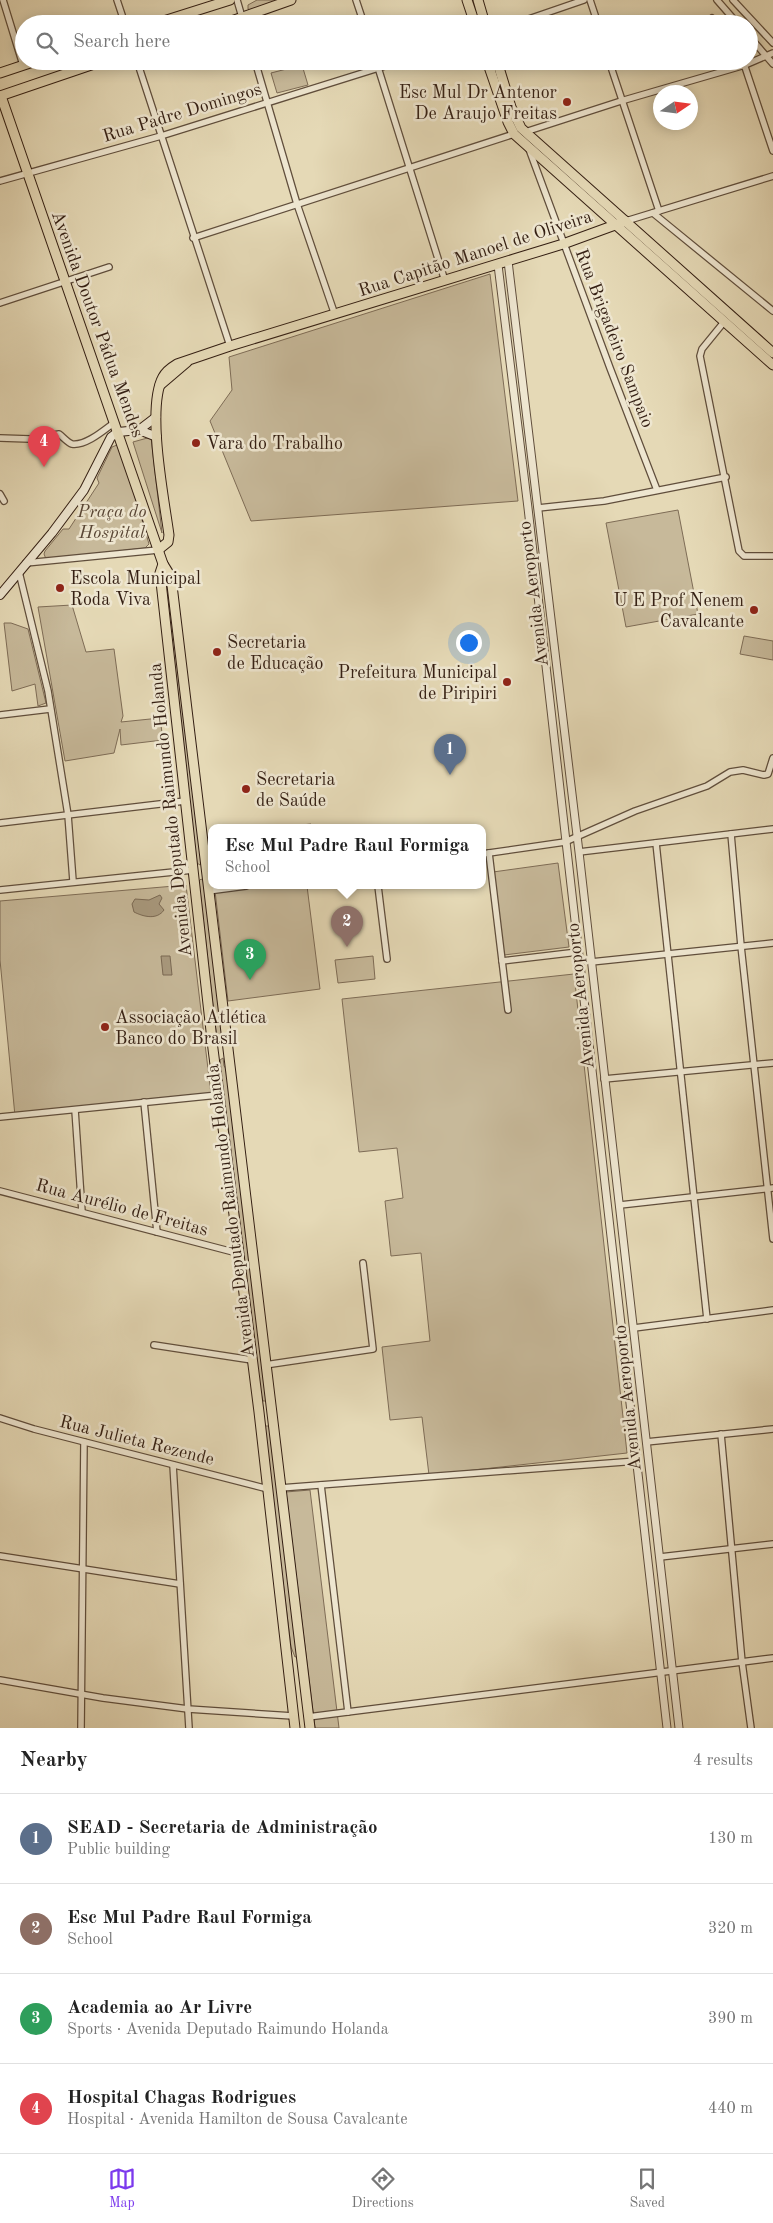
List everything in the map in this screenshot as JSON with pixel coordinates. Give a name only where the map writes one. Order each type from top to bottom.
[{"type":"main road","points":[[182,15],[230,0]]},
{"type":"main road","points":[[255,15],[291,0]]},
{"type":"main road","points":[[467,0],[472,15]]},
{"type":"main road","points":[[478,0],[482,15]]},
{"type":"main road","points":[[0,73],[15,68]]},
{"type":"main road","points":[[0,96],[67,70]]},
{"type":"main road","points":[[491,70],[508,109],[532,145],[554,170],[773,365]]},
{"type":"main road","points":[[499,70],[514,134],[559,162],[773,353]]},
{"type":"main road","name":"Avenida Doutor Pádua Mendes","points":[[0,96],[115,422],[165,572]]},
{"type":"main road","points":[[554,170],[559,162]]},
{"type":"main road","name":"Rua Capitão Manoel de Oliveira","points":[[156,417],[160,385],[188,362],[230,346],[564,244],[626,221]]},
{"type":"main road","points":[[139,430],[156,417]]},
{"type":"main road","points":[[156,417],[169,535],[168,542],[158,550]]},
{"type":"main road","points":[[0,595],[84,490],[108,440],[118,432],[139,430],[157,437]]},
{"type":"main road","name":"Avenida Deputado Raimundo Holanda","points":[[165,572],[185,801],[237,1253],[259,1412],[294,1728]]},
{"type":"main road","name":"Avenida Deputado Raimundo Holanda","points":[[165,572],[174,602],[270,1412],[310,1728]]},
{"type":"main road","points":[[213,1049],[227,1049]]},
{"type":"main road","points":[[259,1412],[270,1412]]},
{"type":"main road","points":[[287,1665],[302,1663]]},
{"type":"street","points":[[3,0],[15,41]]},
{"type":"street","points":[[117,0],[122,15]]},
{"type":"street","points":[[237,0],[242,15]]},
{"type":"street","points":[[356,0],[361,15]]},
{"type":"street","points":[[540,15],[584,0]]},
{"type":"street","points":[[590,0],[595,15]]},
{"type":"street","points":[[717,0],[730,15]]},
{"type":"street","points":[[733,0],[747,15]]},
{"type":"street","points":[[758,27],[773,43]]},
{"type":"street","points":[[758,46],[773,64]]},
{"type":"street","points":[[758,58],[773,53]]},
{"type":"street","points":[[140,70],[193,238],[230,346]]},
{"type":"street","points":[[257,70],[297,204],[335,315]]},
{"type":"street","name":"Rua Padre Domingos","points":[[0,180],[161,136],[375,70]]},
{"type":"street","points":[[378,70],[445,281]]},
{"type":"street","points":[[612,70],[656,212],[773,311]]},
{"type":"street","points":[[525,132],[721,70]]},
{"type":"street","points":[[746,70],[773,151]]},
{"type":"street","points":[[193,238],[514,134]]},
{"type":"street","name":"Rua Brigadeiro Sampaio","points":[[532,145],[564,244],[657,490]]},
{"type":"street","name":"Rua Capitão Manoel de Oliveira","points":[[626,221],[773,176]]},
{"type":"street","name":"Avenida Aeroporto","points":[[508,261],[579,852],[679,1728]]},
{"type":"street","name":"Avenida Aeroporto","points":[[498,264],[527,499],[667,1728]]},
{"type":"street","points":[[0,303],[66,283],[109,267]]},
{"type":"street","points":[[724,322],[702,349],[700,356],[726,477],[739,551],[744,556],[773,556]]},
{"type":"street","points":[[0,438],[30,438],[59,434],[70,443],[75,444],[91,439],[115,422]]},
{"type":"street","points":[[538,508],[604,501],[726,477]]},
{"type":"street","points":[[0,494],[4,501]]},
{"type":"street","points":[[26,563],[158,550]]},
{"type":"street","points":[[19,572],[48,691],[68,815],[73,881]]},
{"type":"street","points":[[0,715],[50,709]]},
{"type":"street","points":[[486,853],[565,842],[635,810],[707,786],[730,772],[743,770],[764,775],[768,774],[773,763]]},
{"type":"street","points":[[0,823],[185,801]]},
{"type":"street","points":[[579,852],[773,829]]},
{"type":"street","points":[[731,834],[741,946],[770,1188],[773,1239]]},
{"type":"street","points":[[656,843],[707,1319]]},
{"type":"street","points":[[486,859],[508,1010]]},
{"type":"street","points":[[0,890],[193,870]]},
{"type":"street","points":[[208,891],[223,889]]},
{"type":"street","points":[[378,889],[387,959]]},
{"type":"street","points":[[591,962],[773,943]]},
{"type":"street","points":[[502,960],[578,952]]},
{"type":"street","points":[[604,1079],[773,1063]]},
{"type":"street","points":[[0,1118],[218,1095]]},
{"type":"street","points":[[144,1102],[157,1232]]},
{"type":"street","points":[[74,1110],[82,1212]]},
{"type":"street","points":[[620,1205],[770,1188]]},
{"type":"street","name":"Rua Aurélio de Freitas","points":[[0,1191],[237,1253]]},
{"type":"street","points":[[265,1365],[373,1349],[363,1264]]},
{"type":"street","points":[[634,1328],[773,1310]]},
{"type":"street","points":[[154,1345],[252,1360]]},
{"type":"street","name":"Rua Julieta Rezende","points":[[0,1418],[84,1442],[268,1489]]},
{"type":"street","points":[[646,1442],[773,1429]]},
{"type":"street","points":[[721,1434],[742,1662],[751,1728]]},
{"type":"street","points":[[81,1728],[84,1442]]},
{"type":"street","points":[[280,1488],[637,1461]]},
{"type":"street","points":[[172,1465],[189,1728]]},
{"type":"street","points":[[321,1485],[348,1712]]},
{"type":"street","points":[[660,1558],[773,1544]]},
{"type":"street","points":[[0,1556],[180,1584]]},
{"type":"street","points":[[308,1716],[773,1658]]},
{"type":"street","points":[[0,1680],[81,1695],[188,1709],[293,1716]]},
{"type":"green space","points":[[257,0],[285,0],[252,11],[248,9],[248,5]]},
{"type":"green space","points":[[283,70],[304,70],[308,85],[277,93],[271,73]]},
{"type":"green space","points":[[490,274],[518,501],[251,521],[210,421],[232,390],[229,357]]},
{"type":"green space","points":[[151,437],[162,533],[133,442]]},
{"type":"green space","name":"Praça do Hospital","points":[[117,445],[121,448],[149,544],[145,548],[46,559],[45,551],[63,529],[69,529],[99,483],[97,478],[112,447]]},
{"type":"green space","points":[[678,510],[698,614],[626,627],[606,523]]},
{"type":"green space","points":[[165,576],[168,578],[202,862],[200,865],[197,863],[163,579]]},
{"type":"green space","points":[[72,605],[86,652],[114,649],[123,716],[121,722],[160,718],[163,740],[121,745],[120,729],[114,753],[65,761],[38,607]]},
{"type":"green space","points":[[4,623],[11,623],[28,629],[46,703],[38,706],[35,684],[12,691]]},
{"type":"green space","points":[[744,636],[773,641],[773,660],[740,654]]},
{"type":"green space","points":[[558,863],[569,947],[504,955],[493,872]]},
{"type":"green space","points":[[201,879],[204,881],[224,1044],[221,1045],[216,1032],[199,881]]},
{"type":"green space","name":"Associação Atlética Banco do Brasil","points":[[186,885],[211,1094],[15,1116],[0,960],[0,901]]},
{"type":"green space","points":[[233,889],[307,889],[320,989],[228,1001],[215,891]]},
{"type":"green space","points":[[373,956],[375,979],[338,983],[335,960]]},
{"type":"green space","points":[[574,974],[627,1453],[429,1475],[422,1417],[390,1420],[382,1347],[430,1341],[421,1253],[391,1256],[385,1201],[403,1198],[397,1148],[359,1152],[342,999]]},
{"type":"green space","points":[[223,1058],[224,1066],[227,1070],[266,1401],[263,1401],[260,1390],[220,1060]]},
{"type":"green space","points":[[264,1426],[269,1426],[298,1656],[295,1657],[291,1647]]},
{"type":"green space","points":[[310,1490],[339,1728],[315,1728],[286,1492]]},
{"type":"shaded area","points":[[160,895],[162,898],[159,904],[164,910],[158,915],[150,917],[134,912],[132,904],[135,899],[149,900]]},
{"type":"shaded area","points":[[161,956],[170,956],[172,975],[163,975]]},
{"type":"place","name":"Esc Mul Dr Antenor De Araujo Freitas","points":[[567,102]]},
{"type":"place","name":"Vara do Trabalho","points":[[196,443]]},
{"type":"place","name":"Hospital Chagas Rodrigues","points":[[44,467]]},
{"type":"place","name":"Escola Municipal Roda Viva","points":[[60,588]]},
{"type":"place","name":"U E Prof Nenem Cavalcante","points":[[754,610]]},
{"type":"place","name":"Secretaria de Educação","points":[[217,652]]},
{"type":"place","name":"Prefeitura Municipal de Piripiri","points":[[507,682]]},
{"type":"place","name":"SEAD - Secretaria de Administração","points":[[450,775]]},
{"type":"place","name":"Secretaria de Saúde","points":[[246,789]]},
{"type":"place","name":"Esc Mul Padre Raul Formiga","points":[[347,947]]},
{"type":"place","name":"Academia ao Ar Livre","points":[[250,980]]},
{"type":"place","name":"Associação Atlética Banco do Brasil","points":[[105,1027]]}]
